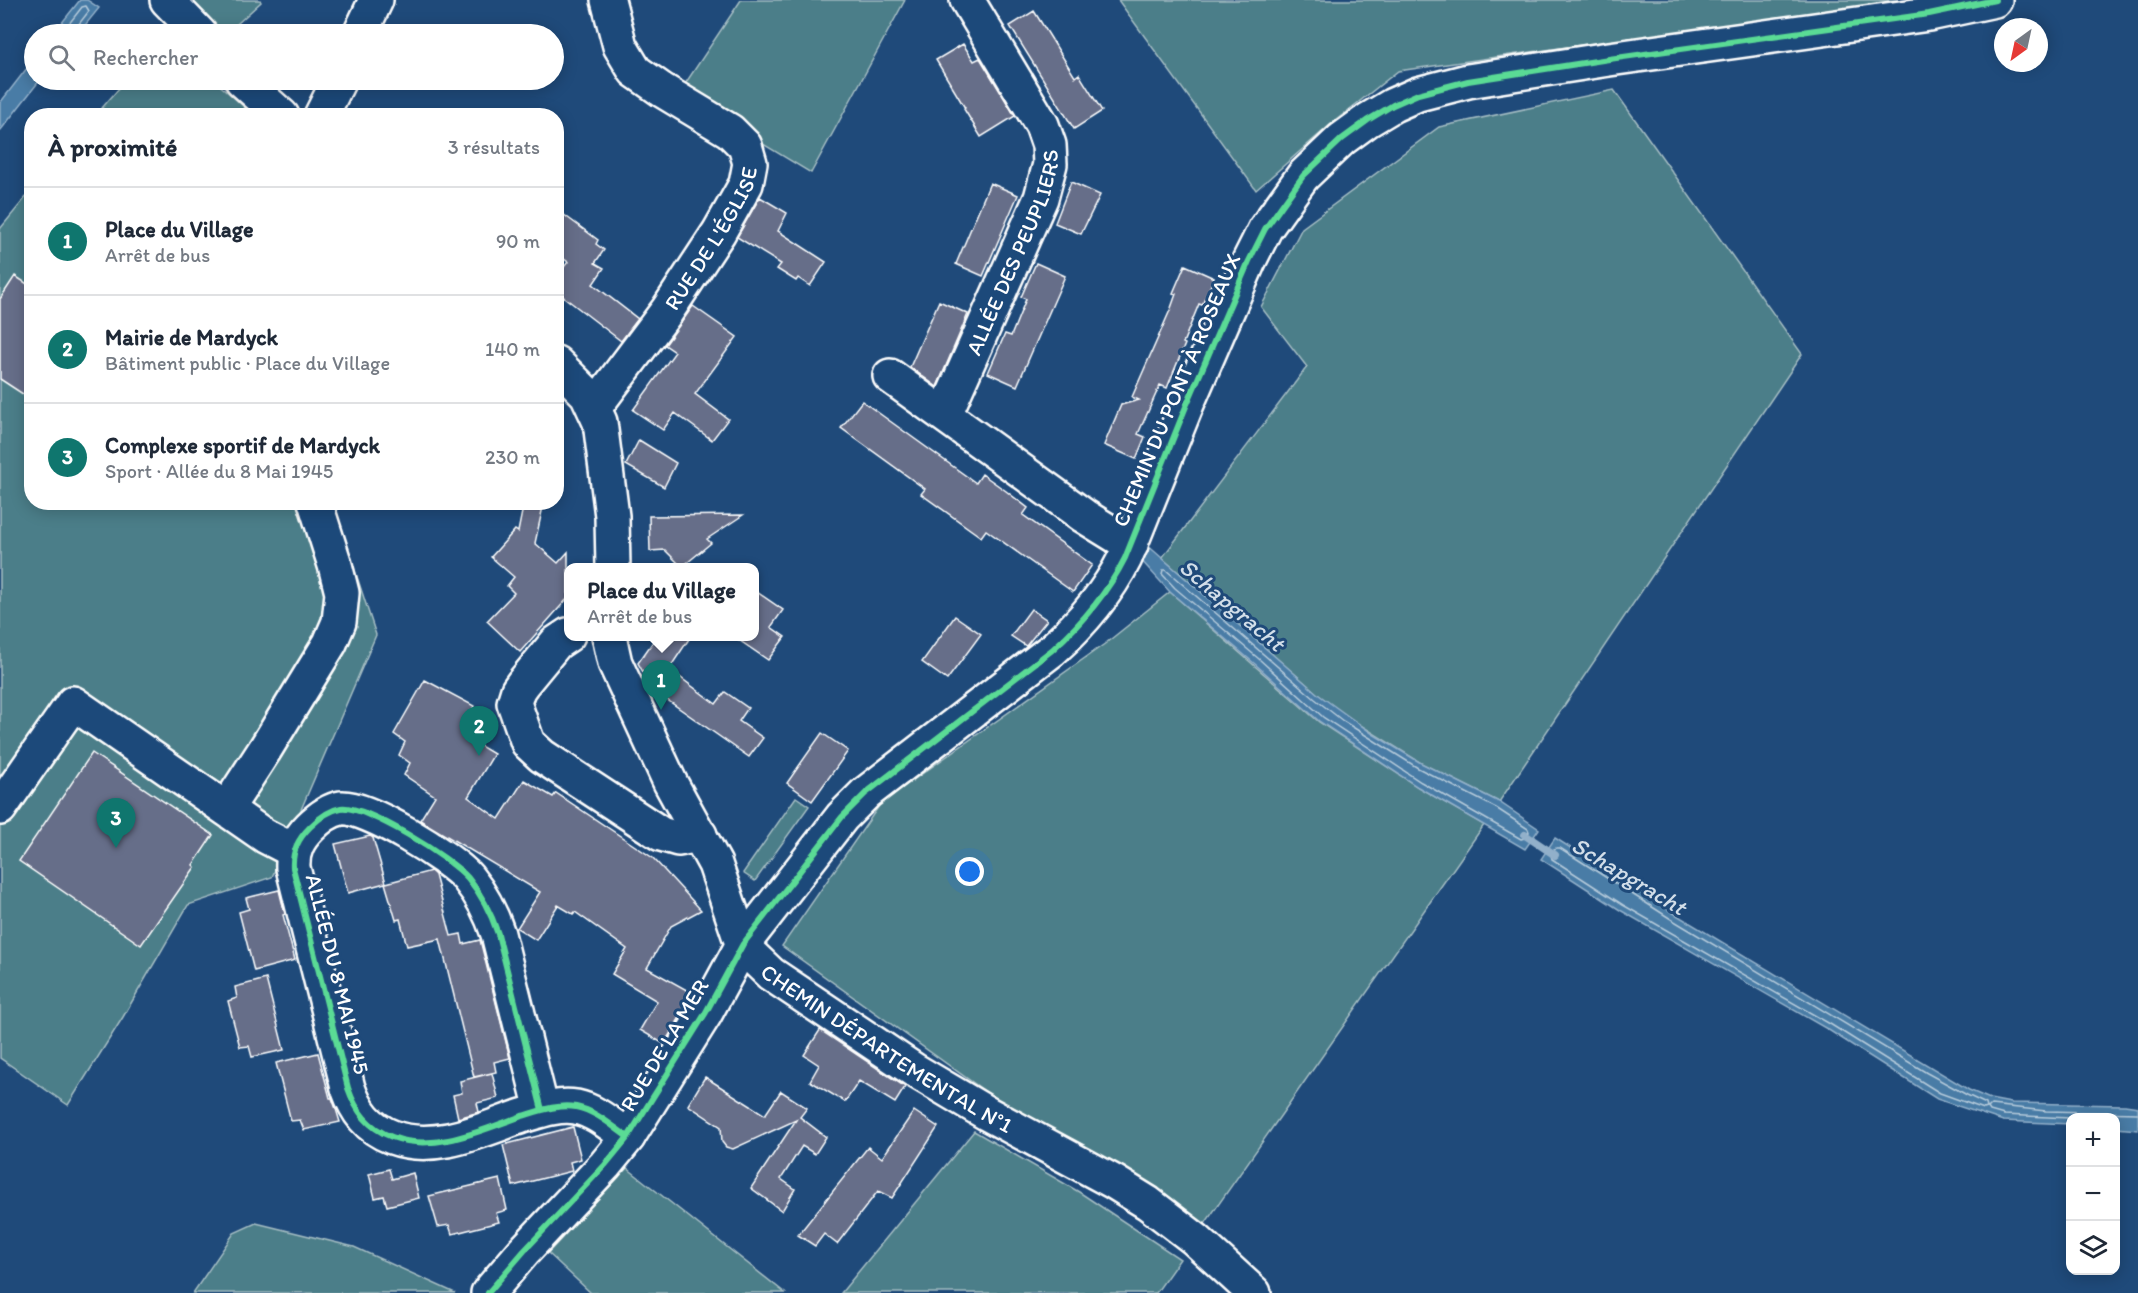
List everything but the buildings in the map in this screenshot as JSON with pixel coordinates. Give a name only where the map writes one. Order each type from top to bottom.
[{"type":"street","points":[[167,0],[190,24]]},
{"type":"street","points":[[365,24],[376,0]]},
{"type":"street","name":"RUE DE L'ÉGLISE","points":[[594,408],[667,311],[706,253],[740,196],[750,172],[749,155],[740,138],[642,78],[635,71],[624,54],[608,0]]},
{"type":"street","name":"ALLÉE DES PEUPLIERS","points":[[945,414],[1041,198],[1050,164],[1049,145],[1038,116],[967,0]]},
{"type":"street","name":"CHEMIN DU PONT À ROSEAUX","points":[[743,944],[777,898],[858,800],[1026,671],[1076,628],[1097,604],[1113,580],[1131,545],[1183,413],[1265,229],[1303,176],[1335,145],[1368,120],[1418,94],[1468,81],[1929,14],[1995,0]]},
{"type":"street","points":[[253,90],[273,108]]},
{"type":"street","points":[[325,108],[334,90]]},
{"type":"street","points":[[564,370],[578,383],[600,422],[612,516],[613,563]]},
{"type":"street","points":[[891,376],[1084,516],[1131,545]]},
{"type":"street","points":[[226,808],[318,663],[339,622],[342,593],[318,510]]},
{"type":"street","points":[[564,638],[556,643],[523,683],[515,698],[514,709],[528,743],[542,756],[661,834],[678,838],[700,835]]},
{"type":"street","name":"CHEMIN DÉPARTEMENTAL N°1","points":[[610,641],[615,663],[634,706],[677,797],[700,835],[720,877],[743,944],[750,954],[771,974],[914,1070],[1148,1203],[1195,1239],[1254,1293]]},
{"type":"street","points":[[0,808],[72,703],[265,836],[294,851]]},
{"type":"street","name":"ALLÉE DU 8 MAI 1945","points":[[542,1110],[494,921],[482,896],[466,875],[446,859],[362,811],[340,808],[321,817],[305,832],[294,851],[292,860],[348,1088],[363,1118],[391,1137],[429,1142],[469,1135],[542,1110],[565,1107],[587,1110],[628,1137]]},
{"type":"street","name":"RUE DE LA MER","points":[[488,1293],[628,1137],[705,1014],[743,944]]},
{"type":"green space","points":[[167,0],[260,0],[261,2],[237,24],[190,24]]},
{"type":"green space","points":[[741,0],[905,0],[811,173],[679,93]]},
{"type":"green space","points":[[1118,0],[1925,0],[1398,71],[1331,124],[1256,190]]},
{"type":"green space","points":[[117,90],[225,90],[245,108],[102,108]]},
{"type":"green space","points":[[1614,90],[1802,354],[1499,802],[1421,763],[1346,716],[1162,558],[1307,367],[1261,307],[1302,228],[1439,127]]},
{"type":"green space","points":[[24,200],[24,510],[335,510],[376,635],[272,877],[188,905],[123,1017],[68,1105],[0,1058],[0,229]]},
{"type":"green space","points":[[1170,592],[1319,722],[1418,787],[1484,825],[1202,1228],[1158,1194],[996,1099],[782,946],[881,803],[1106,643]]},
{"type":"green space","points":[[796,797],[809,806],[755,881],[743,873]]},
{"type":"green space","points":[[974,1131],[1079,1192],[1180,1259],[1156,1293],[841,1293]]},
{"type":"green space","points":[[627,1168],[785,1293],[591,1293],[548,1253]]},
{"type":"green space","points":[[256,1223],[354,1247],[455,1293],[193,1293],[234,1233]]},
{"type":"water","points":[[80,0],[87,0],[99,8],[86,24],[61,24]]},
{"type":"water","points":[[24,72],[24,90],[32,90],[0,131],[0,103]]},
{"type":"water","points":[[1146,544],[1319,695],[1373,734],[1421,763],[1499,802],[1539,829],[1525,849],[1418,787],[1319,721],[1170,592],[1140,559]]},
{"type":"water","points":[[1555,838],[1675,914],[1969,1090],[1990,1099],[2011,1103],[2138,1107],[2138,1130],[2120,1128],[2120,1113],[2066,1113],[2066,1124],[2003,1121],[1937,1099],[1827,1029],[1620,910],[1541,859]]},
{"type":"waterway","name":"Schapgracht","points":[[1525,835],[1555,855]]},
{"type":"cycle path","points":[[488,1293],[628,1137],[705,1014],[743,944],[842,817],[866,793],[1052,650],[1084,619],[1102,596],[1125,558],[1187,404],[1265,229],[1303,176],[1342,139],[1393,105],[1418,94],[1468,81],[1929,14],[1995,0]]},
{"type":"cycle path","points":[[542,1110],[498,934],[486,904],[473,884],[459,869],[427,846],[369,815],[353,809],[341,808],[320,818],[299,841],[293,868],[348,1088],[364,1118],[376,1129],[392,1137],[425,1142],[458,1138],[542,1110],[569,1106],[583,1109],[604,1119],[628,1137]]},
{"type":"place","name":"Place du Village","points":[[661,710]]},
{"type":"place","name":"Mairie de Mardyck","points":[[479,756]]},
{"type":"place","name":"Complexe sportif de Mardyck","points":[[116,848]]}]
